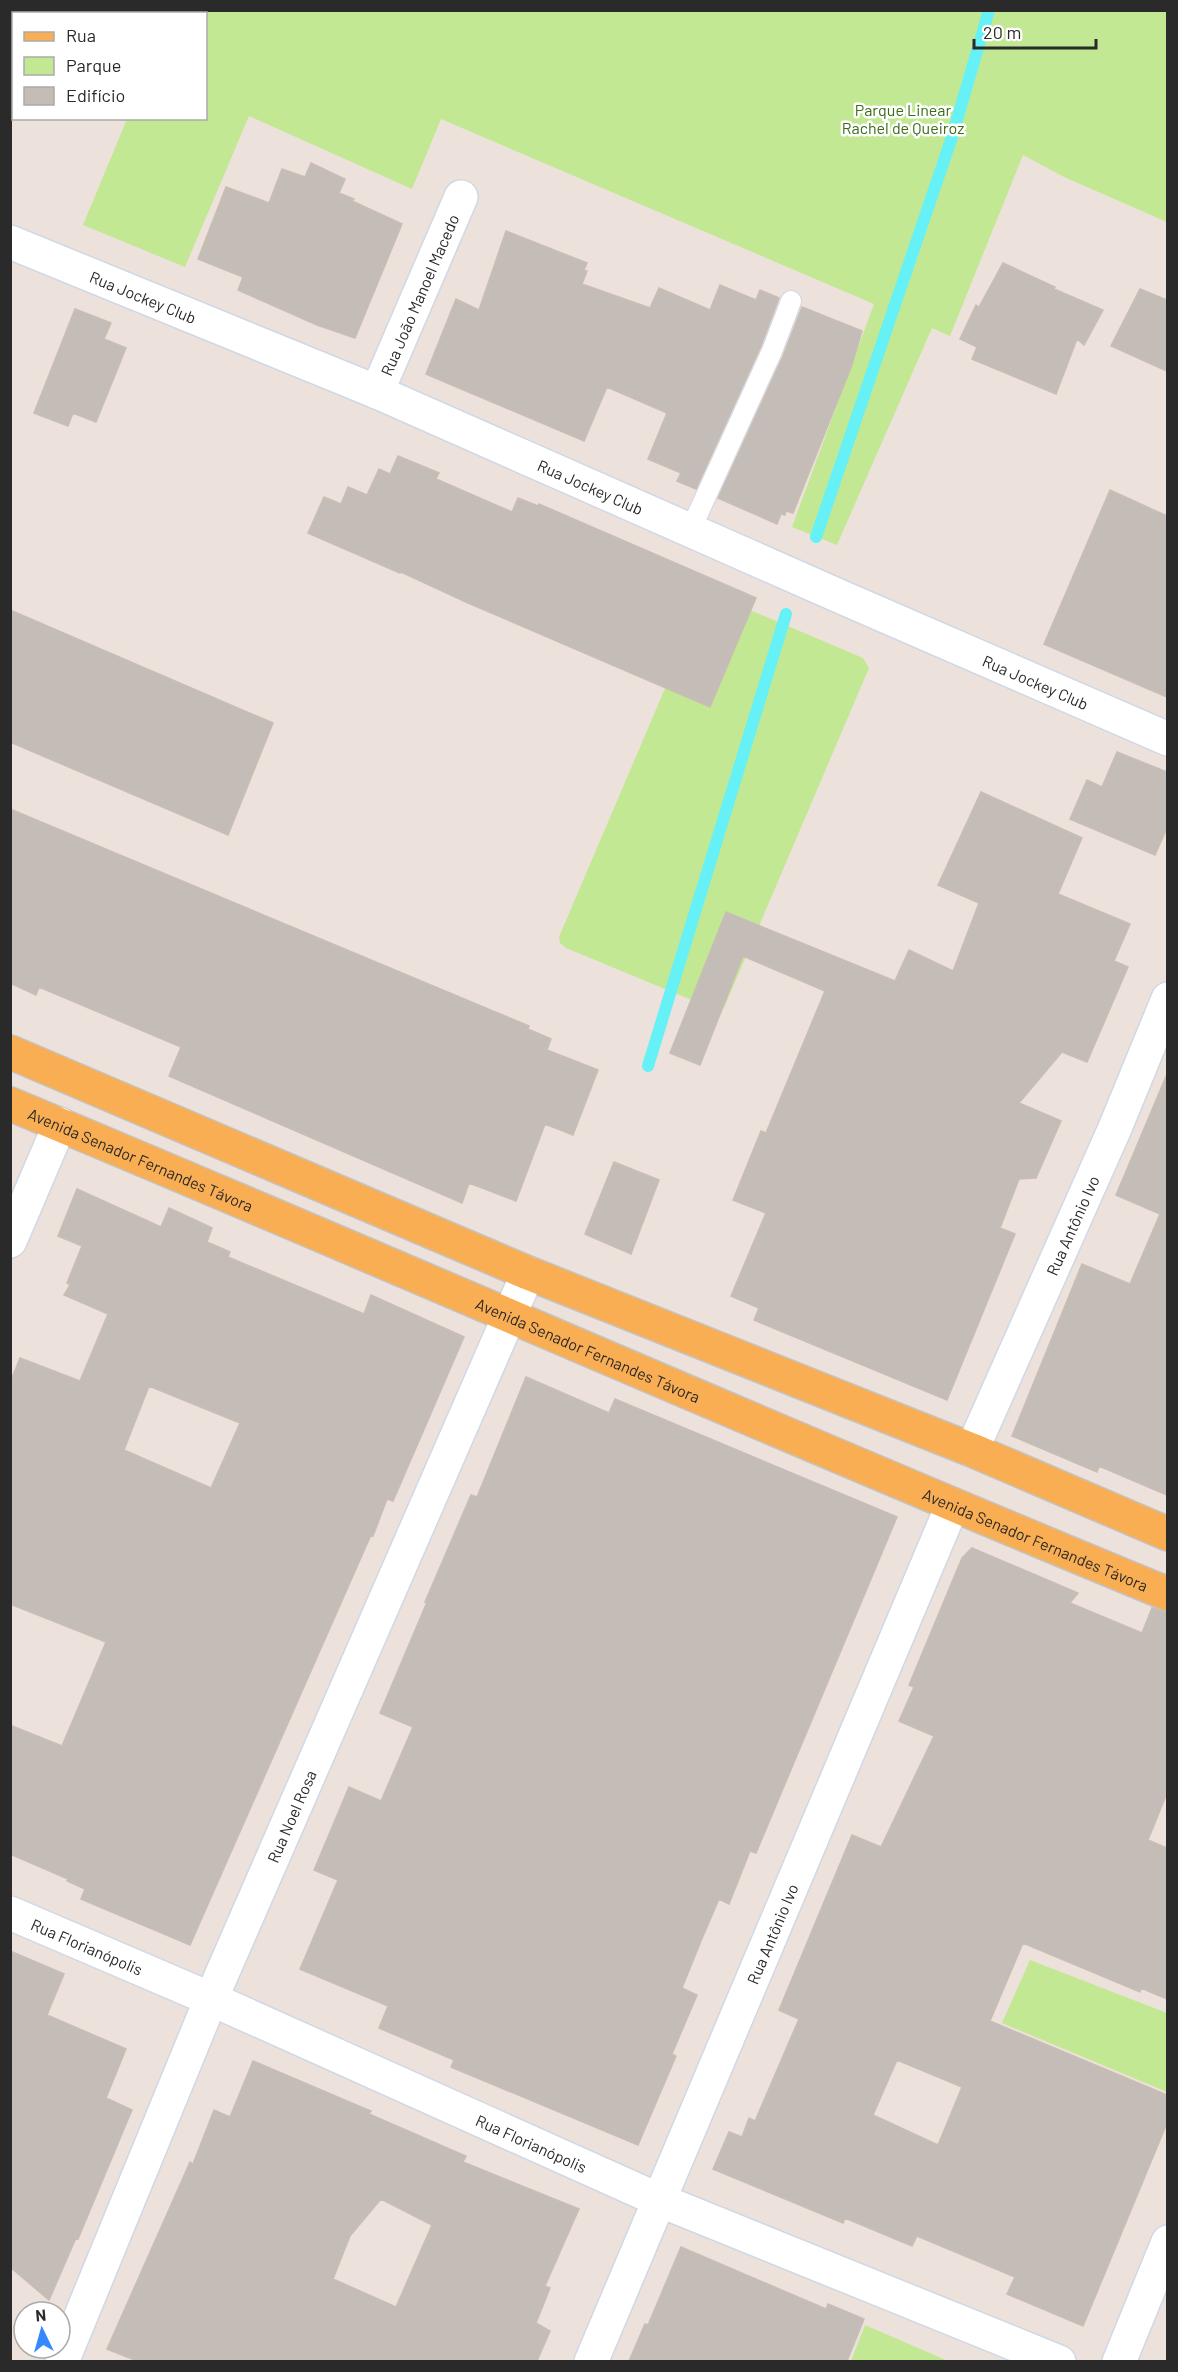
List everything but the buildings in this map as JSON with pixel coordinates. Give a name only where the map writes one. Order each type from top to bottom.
[{"type":"main road","points":[[10,1052],[528,1273],[972,1450],[1167,1534]]},
{"type":"main road","name":"Avenida Senador Fernandes Távora","points":[[10,1104],[510,1315],[952,1506],[1167,1594]]},
{"type":"street","name":"Rua João Manoel Macedo","points":[[377,392],[460,197]]},
{"type":"street","name":"Rua Jockey Club","points":[[10,242],[377,392],[1167,739]]},
{"type":"street","name":"Rua Antônio Ivo","points":[[972,1450],[1115,1128],[1167,999]]},
{"type":"street","points":[[10,1241],[60,1124]]},
{"type":"street","name":"Rua Noel Rosa","points":[[62,2361],[211,1999],[528,1273]]},
{"type":"street","name":"Rua Antônio Ivo","points":[[591,2361],[952,1506]]},
{"type":"street","name":"Rua Florianópolis","points":[[10,1913],[211,1999],[659,2200],[1059,2361]]},
{"type":"street","points":[[1119,2361],[1167,2242]]},
{"type":"lane","points":[[690,531],[772,351],[791,301]]},
{"type":"green space","name":"Parque Linear Rachel de Queiroz","points":[[1167,11],[1167,222],[1064,177],[1023,155],[950,336],[932,328],[837,545],[792,527],[874,304],[441,119],[412,189],[249,116],[185,267],[83,225],[127,120],[207,120],[207,12],[172,12]]},
{"type":"green space","points":[[717,596],[863,658],[869,668],[724,1008],[718,1011],[566,948],[560,943],[559,937],[704,597]]},
{"type":"green space","points":[[1030,1960],[1167,2013],[1167,2092],[1002,2023]]},
{"type":"green space","points":[[865,2325],[948,2361],[851,2361]]},
{"type":"waterway","points":[[816,537],[952,137],[989,10]]},
{"type":"waterway","points":[[648,1066],[786,614]]}]
